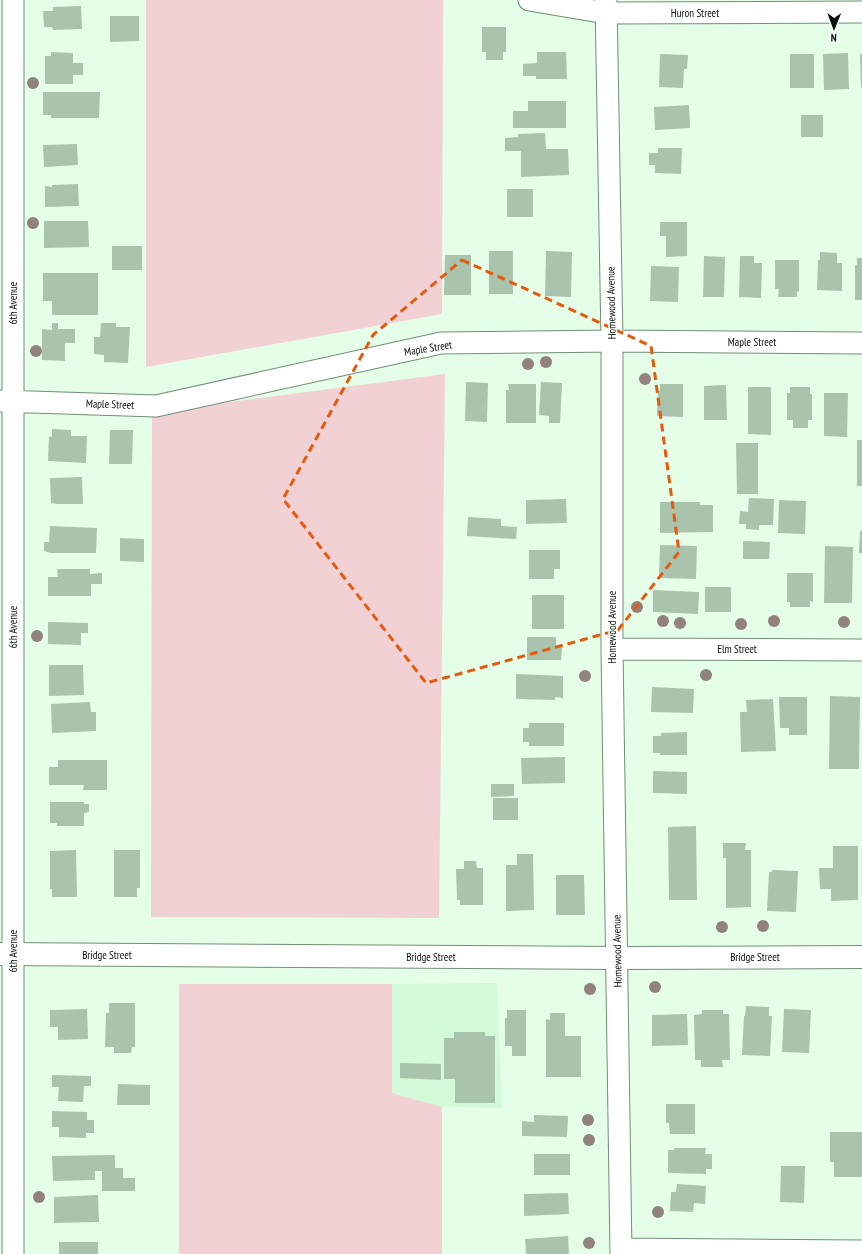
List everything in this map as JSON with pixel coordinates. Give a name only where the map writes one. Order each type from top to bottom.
[{"type":"main road","name":"Bridge Street","points":[[6,954],[617,958],[862,957]]},
{"type":"street","name":"6th Avenue","points":[[13,0],[7,401],[6,954],[13,1254]]},
{"type":"street","name":"Huron Street","points":[[529,0],[606,7],[862,12]]},
{"type":"street","name":"Homewood Avenue","points":[[606,7],[612,341],[612,649],[621,1252]]},
{"type":"street","name":"Maple Street","points":[[7,401],[156,406],[441,343],[612,341],[862,343]]},
{"type":"street","name":"Elm Street","points":[[612,649],[862,650]]},
{"type":"street","points":[[621,1252],[862,1251]]},
{"type":"highlighted area","points":[[462,260],[651,346],[679,552],[618,630],[426,683],[283,499],[373,335]]},
{"type":"shaded area","points":[[146,0],[443,0],[442,314],[146,367]]},
{"type":"shaded area","points":[[445,374],[439,918],[151,917],[152,412]]},
{"type":"shaded area","points":[[497,983],[502,1108],[442,1107],[392,1093],[392,984]]},
{"type":"shaded area","points":[[179,984],[392,984],[392,1093],[442,1107],[442,1254],[179,1254]]},
{"type":"building","points":[[81,6],[82,29],[53,30],[52,27],[44,27],[43,11],[53,11],[53,7]]},
{"type":"building","points":[[110,16],[139,16],[139,41],[110,42]]},
{"type":"building","points":[[482,27],[506,27],[506,52],[503,52],[503,60],[486,60],[486,52],[482,52]]},
{"type":"building","points":[[51,52],[73,53],[73,63],[83,63],[83,75],[73,75],[73,84],[45,84],[45,56],[51,56]]},
{"type":"building","points":[[537,52],[566,52],[567,79],[536,79],[536,76],[523,76],[523,64],[537,63]]},
{"type":"building","points":[[848,53],[849,89],[824,90],[823,54]]},
{"type":"building","points":[[660,54],[688,55],[687,69],[684,69],[683,88],[659,87]]},
{"type":"building","points":[[790,54],[814,54],[814,88],[790,88]]},
{"type":"building","points":[[860,54],[862,54],[862,87],[861,87]]},
{"type":"building","points":[[43,92],[100,92],[99,118],[51,118],[51,115],[43,115]]},
{"type":"building","points":[[528,101],[566,101],[566,128],[513,128],[513,111],[528,111]]},
{"type":"building","points":[[689,105],[690,128],[655,130],[654,107]]},
{"type":"building","points":[[801,115],[823,115],[823,137],[801,137]]},
{"type":"building","points":[[545,133],[546,149],[568,149],[569,175],[521,177],[521,151],[505,151],[505,138],[518,137],[518,134]]},
{"type":"building","points":[[77,144],[78,165],[44,167],[43,145]]},
{"type":"building","points":[[658,148],[682,148],[681,174],[655,173],[655,165],[649,165],[649,153],[658,153]]},
{"type":"building","points":[[78,184],[79,206],[45,207],[45,186],[52,187],[52,185]]},
{"type":"building","points":[[507,189],[533,189],[533,217],[507,217]]},
{"type":"building","points":[[44,221],[88,221],[89,247],[44,248]]},
{"type":"building","points":[[660,222],[687,222],[687,256],[666,257],[666,236],[660,236]]},
{"type":"building","points":[[112,246],[142,246],[142,270],[112,270]]},
{"type":"building","points":[[489,251],[513,251],[513,294],[489,294]]},
{"type":"building","points":[[546,251],[572,252],[571,297],[545,296]]},
{"type":"building","points":[[820,252],[837,253],[837,263],[842,263],[842,291],[817,290],[818,260],[820,260]]},
{"type":"building","points":[[445,255],[471,255],[471,295],[444,295]]},
{"type":"building","points":[[704,256],[725,257],[724,297],[703,297]]},
{"type":"building","points":[[740,256],[754,256],[754,263],[762,263],[761,298],[739,297]]},
{"type":"building","points":[[857,258],[862,258],[862,300],[855,300],[855,265],[857,265]]},
{"type":"building","points":[[775,260],[799,260],[799,291],[797,292],[797,297],[778,297],[779,289],[775,289]]},
{"type":"building","points":[[651,266],[679,267],[678,302],[650,301]]},
{"type":"building","points":[[43,273],[98,273],[98,315],[52,315],[52,301],[43,301]]},
{"type":"building","points":[[52,323],[58,323],[58,329],[75,329],[75,343],[65,343],[65,361],[42,360],[42,329],[52,330]]},
{"type":"building","points":[[101,323],[116,323],[116,327],[130,327],[128,363],[104,362],[104,355],[94,354],[94,337],[100,337]]},
{"type":"building","points":[[466,382],[488,383],[487,422],[465,421]]},
{"type":"building","points":[[541,382],[562,383],[560,423],[549,423],[549,416],[539,415]]},
{"type":"building","points":[[508,384],[536,384],[536,423],[506,423],[506,390],[509,390]]},
{"type":"building","points":[[660,384],[683,384],[683,417],[657,416],[658,391],[660,391]]},
{"type":"building","points":[[726,385],[727,420],[704,420],[704,386]]},
{"type":"building","points":[[748,387],[771,387],[771,435],[748,434]]},
{"type":"building","points":[[790,387],[810,387],[810,394],[812,394],[812,420],[808,420],[808,428],[793,428],[793,420],[787,420],[787,393],[790,393]]},
{"type":"building","points":[[824,393],[848,393],[847,437],[824,436]]},
{"type":"building","points":[[52,429],[71,430],[71,436],[87,436],[86,463],[48,461],[49,436],[52,437]]},
{"type":"building","points":[[110,430],[133,430],[132,464],[109,464]]},
{"type":"building","points":[[857,440],[862,440],[862,486],[857,486]]},
{"type":"building","points":[[736,443],[758,443],[758,494],[737,494]]},
{"type":"building","points":[[82,477],[83,504],[51,503],[50,478]]},
{"type":"building","points":[[749,498],[774,499],[773,525],[759,525],[759,530],[746,529],[746,524],[739,524],[740,511],[748,512]]},
{"type":"building","points":[[566,499],[567,523],[526,524],[526,500]]},
{"type":"building","points":[[779,500],[806,501],[805,534],[778,533]]},
{"type":"building","points":[[660,502],[700,502],[700,505],[713,505],[713,532],[660,533]]},
{"type":"building","points":[[468,517],[501,519],[501,526],[517,527],[516,539],[467,536]]},
{"type":"building","points":[[50,526],[97,528],[96,553],[50,553],[44,551],[44,542],[49,542]]},
{"type":"building","points":[[860,531],[862,531],[862,553],[859,553]]},
{"type":"building","points":[[120,538],[144,539],[144,562],[120,561]]},
{"type":"building","points":[[743,541],[770,542],[769,559],[743,559]]},
{"type":"building","points":[[660,545],[697,546],[696,579],[659,578]]},
{"type":"building","points":[[825,546],[853,547],[852,603],[824,603]]},
{"type":"building","points":[[529,550],[560,550],[560,569],[554,569],[554,579],[529,579]]},
{"type":"building","points":[[57,569],[90,569],[90,574],[102,573],[102,584],[91,584],[91,596],[48,596],[48,577],[58,577]]},
{"type":"building","points":[[787,573],[813,573],[813,602],[810,601],[810,607],[790,607],[790,602],[787,602]]},
{"type":"building","points":[[705,587],[731,587],[731,612],[705,612]]},
{"type":"building","points":[[653,590],[699,592],[698,614],[653,612]]},
{"type":"building","points":[[532,595],[564,595],[564,629],[532,629]]},
{"type":"building","points":[[48,622],[88,623],[88,633],[81,633],[81,645],[48,644]]},
{"type":"building","points":[[527,637],[556,637],[556,647],[562,647],[561,660],[527,660]]},
{"type":"building","points":[[49,665],[83,665],[84,695],[49,696]]},
{"type":"building","points":[[516,674],[563,676],[563,698],[555,697],[555,700],[516,699]]},
{"type":"building","points":[[652,687],[694,689],[693,713],[651,712]]},
{"type":"building","points":[[830,696],[860,697],[859,769],[829,769]]},
{"type":"building","points":[[779,697],[807,697],[807,735],[789,735],[789,728],[780,728]]},
{"type":"building","points":[[773,699],[776,751],[741,752],[740,712],[747,712],[746,700]]},
{"type":"building","points":[[90,702],[91,712],[96,712],[96,731],[52,733],[51,704]]},
{"type":"building","points":[[529,723],[564,723],[564,746],[529,746],[529,742],[523,742],[523,728],[529,728]]},
{"type":"building","points":[[687,732],[687,755],[660,755],[660,753],[653,753],[653,736],[661,736],[661,733]]},
{"type":"building","points":[[565,757],[565,783],[522,784],[521,758]]},
{"type":"building","points":[[58,760],[107,760],[107,790],[83,790],[84,785],[49,785],[49,767],[58,767]]},
{"type":"building","points":[[653,771],[687,772],[687,794],[653,793]]},
{"type":"building","points":[[491,784],[514,784],[514,796],[491,797]]},
{"type":"building","points":[[493,798],[518,798],[518,820],[493,820]]},
{"type":"building","points":[[50,802],[84,802],[84,804],[89,804],[89,812],[84,813],[84,826],[57,826],[57,823],[50,823]]},
{"type":"building","points":[[696,826],[697,900],[669,900],[668,827]]},
{"type":"building","points":[[723,843],[746,843],[745,850],[751,850],[751,907],[726,908],[726,858],[723,858]]},
{"type":"building","points":[[833,846],[858,846],[858,900],[831,901],[831,889],[820,889],[819,868],[833,868]]},
{"type":"building","points":[[76,850],[77,897],[52,897],[52,889],[50,889],[50,851]]},
{"type":"building","points":[[114,850],[140,850],[140,888],[137,888],[137,897],[114,897]]},
{"type":"building","points":[[517,854],[533,854],[534,910],[506,911],[506,865],[517,865]]},
{"type":"building","points":[[464,861],[476,861],[477,868],[483,868],[483,905],[460,905],[460,900],[457,900],[456,869],[464,869]]},
{"type":"building","points":[[772,870],[798,871],[796,912],[767,911],[769,872],[772,872]]},
{"type":"building","points":[[556,875],[584,875],[585,915],[556,915]]},
{"type":"building","points":[[109,1003],[135,1003],[135,1047],[132,1047],[131,1053],[114,1053],[114,1047],[105,1047],[106,1013],[109,1013]]},
{"type":"building","points":[[746,1006],[769,1007],[769,1016],[772,1016],[770,1056],[742,1055]]},
{"type":"building","points":[[87,1009],[88,1039],[58,1040],[58,1027],[50,1027],[50,1010]]},
{"type":"building","points":[[784,1009],[811,1010],[809,1053],[782,1052]]},
{"type":"building","points":[[507,1010],[526,1010],[526,1056],[512,1056],[512,1046],[505,1046],[505,1018],[507,1018]]},
{"type":"building","points":[[702,1010],[723,1010],[723,1014],[729,1014],[730,1060],[722,1060],[723,1067],[701,1067],[701,1060],[695,1060],[694,1015],[702,1014]]},
{"type":"building","points":[[550,1013],[565,1013],[565,1036],[581,1036],[581,1077],[546,1077],[546,1019],[550,1020]]},
{"type":"building","points":[[687,1014],[688,1045],[652,1046],[652,1015]]},
{"type":"building","points":[[454,1032],[485,1032],[485,1036],[495,1036],[495,1103],[455,1103],[455,1079],[444,1079],[444,1038],[454,1038]]},
{"type":"building","points":[[400,1063],[441,1064],[441,1080],[400,1078]]},
{"type":"building","points":[[52,1075],[91,1076],[91,1086],[84,1086],[83,1102],[58,1101],[59,1087],[52,1087]]},
{"type":"building","points":[[118,1084],[150,1085],[150,1105],[117,1105]]},
{"type":"building","points":[[666,1104],[695,1104],[695,1134],[670,1134],[669,1123],[666,1123]]},
{"type":"building","points":[[52,1111],[87,1112],[87,1120],[94,1120],[94,1133],[86,1133],[86,1138],[59,1137],[59,1127],[52,1127]]},
{"type":"building","points":[[534,1115],[568,1116],[567,1137],[522,1136],[522,1121],[534,1122]]},
{"type":"building","points":[[830,1132],[862,1132],[862,1177],[834,1177],[834,1162],[830,1162]]},
{"type":"building","points":[[674,1148],[706,1148],[705,1154],[712,1154],[712,1169],[706,1169],[706,1174],[668,1173],[668,1150],[674,1150]]},
{"type":"building","points":[[534,1154],[570,1154],[570,1175],[534,1175]]},
{"type":"building","points":[[115,1155],[115,1168],[123,1168],[123,1178],[135,1178],[135,1191],[102,1191],[102,1171],[95,1171],[95,1180],[53,1181],[52,1156]]},
{"type":"building","points":[[781,1166],[805,1166],[804,1203],[780,1202]]},
{"type":"building","points":[[677,1184],[706,1186],[705,1204],[694,1203],[693,1212],[670,1211],[671,1192],[676,1192]]},
{"type":"building","points":[[568,1193],[569,1214],[524,1216],[524,1194]]},
{"type":"building","points":[[98,1195],[99,1222],[54,1223],[54,1197]]},
{"type":"building","points":[[568,1236],[569,1254],[526,1254],[525,1239]]},
{"type":"building","points":[[59,1242],[98,1242],[98,1254],[59,1254]]}]
